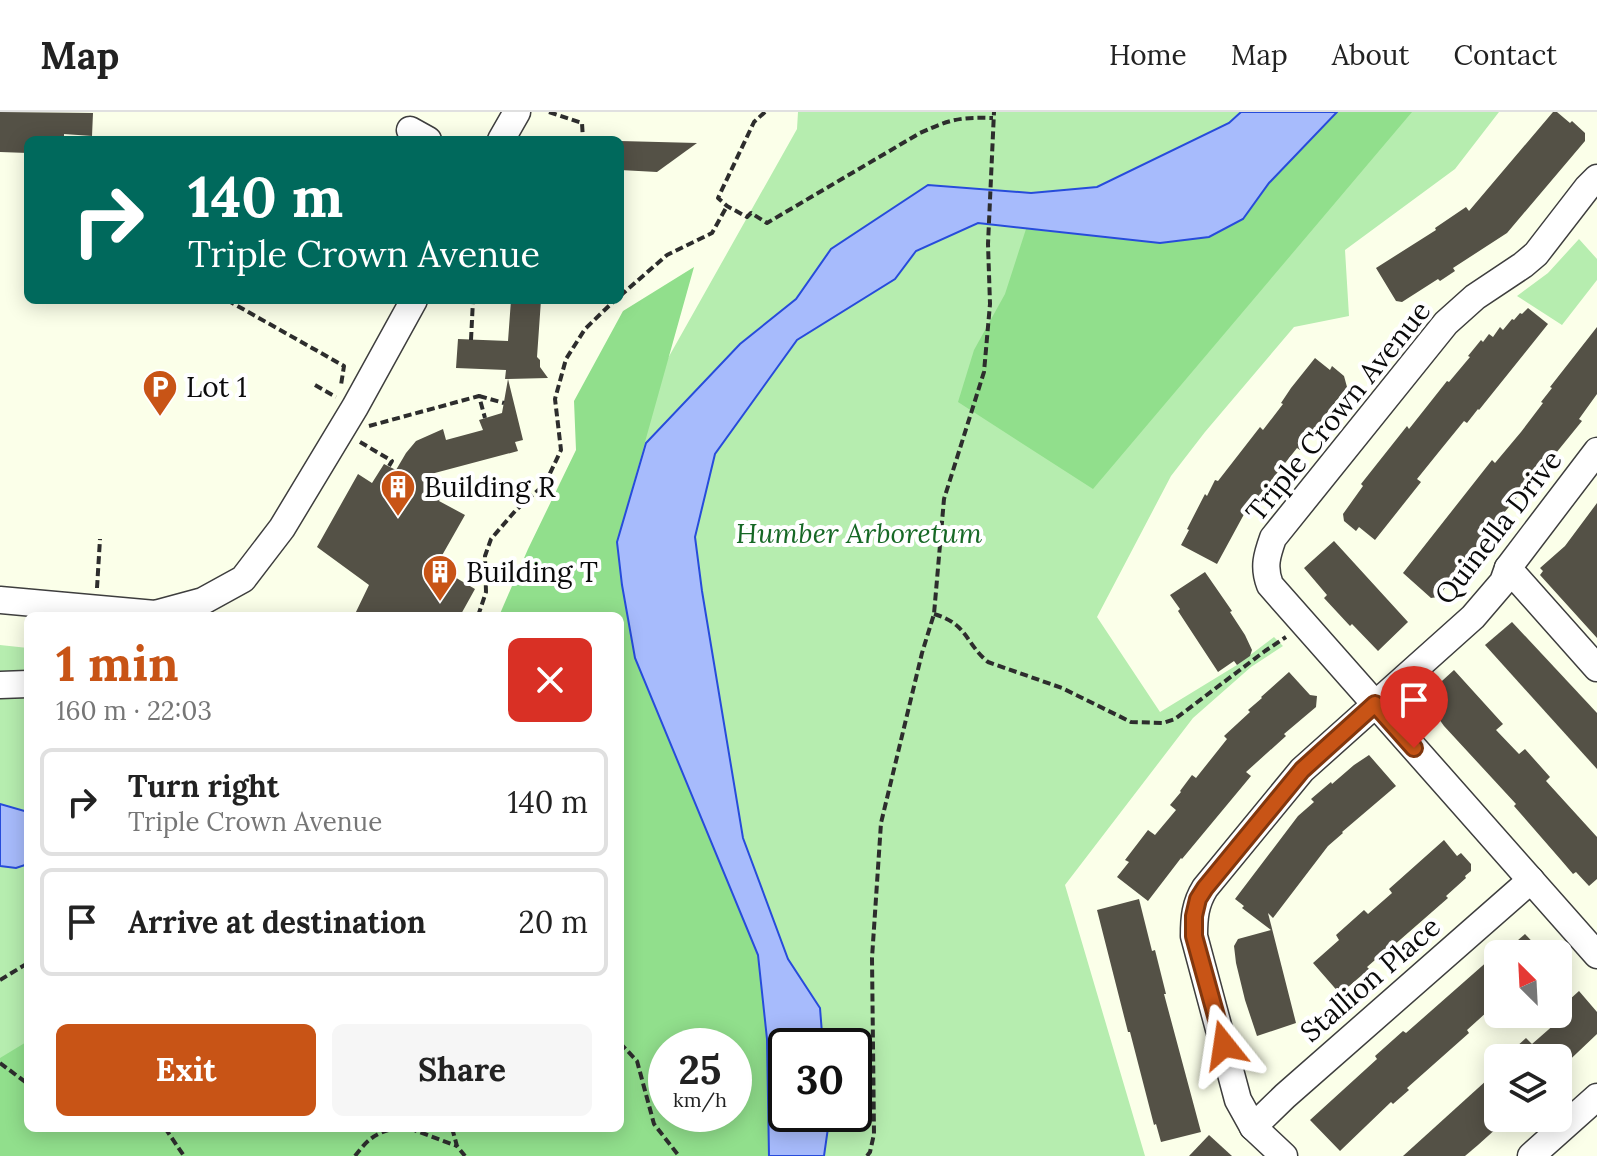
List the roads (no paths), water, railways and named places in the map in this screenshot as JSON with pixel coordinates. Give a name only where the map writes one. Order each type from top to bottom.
[{"type":"street","points":[[503,136],[517,112]]},
{"type":"street","name":"Triple Crown Avenue","points":[[1597,178],[1536,254],[1475,297],[1446,323],[1273,538],[1265,560],[1270,585],[1597,955]]},
{"type":"street","points":[[162,612],[203,601],[243,579],[282,528],[355,407],[412,304]]},
{"type":"street","name":"Quinella Drive","points":[[1253,1127],[1238,1100],[1194,936],[1198,899],[1302,770],[1473,617],[1503,582],[1508,568],[1597,451]]},
{"type":"street","points":[[1508,568],[1597,668]]},
{"type":"street","points":[[0,600],[90,612]]},
{"type":"street","points":[[0,685],[24,684]]},
{"type":"street","name":"Stallion Place","points":[[1253,1127],[1531,880]]},
{"type":"street","points":[[1531,1156],[1597,1097]]},
{"type":"street","points":[[1253,1127],[1284,1156]]},
{"type":"water","points":[[1241,112],[1337,112],[1269,183],[1243,219],[1209,237],[1160,243],[978,223],[916,251],[895,279],[797,340],[715,454],[695,537],[743,838],[788,959],[820,1008],[822,1028],[768,1028],[768,1098],[767,1039],[758,955],[635,658],[617,542],[646,443],[740,344],[796,299],[831,249],[928,185],[1031,193],[1097,187],[1229,123]]},
{"type":"water","points":[[0,804],[24,811],[24,865],[16,868],[0,866]]},
{"type":"water","points":[[769,1132],[827,1132],[824,1156],[769,1156]]},
{"type":"place","name":"Lot 1","points":[[160,418]]},
{"type":"place","name":"Building R","points":[[398,518]]},
{"type":"place","name":"Building T","points":[[440,603]]},
{"type":"park label","name":"Humber Arboretum","points":[[859,533]]}]
